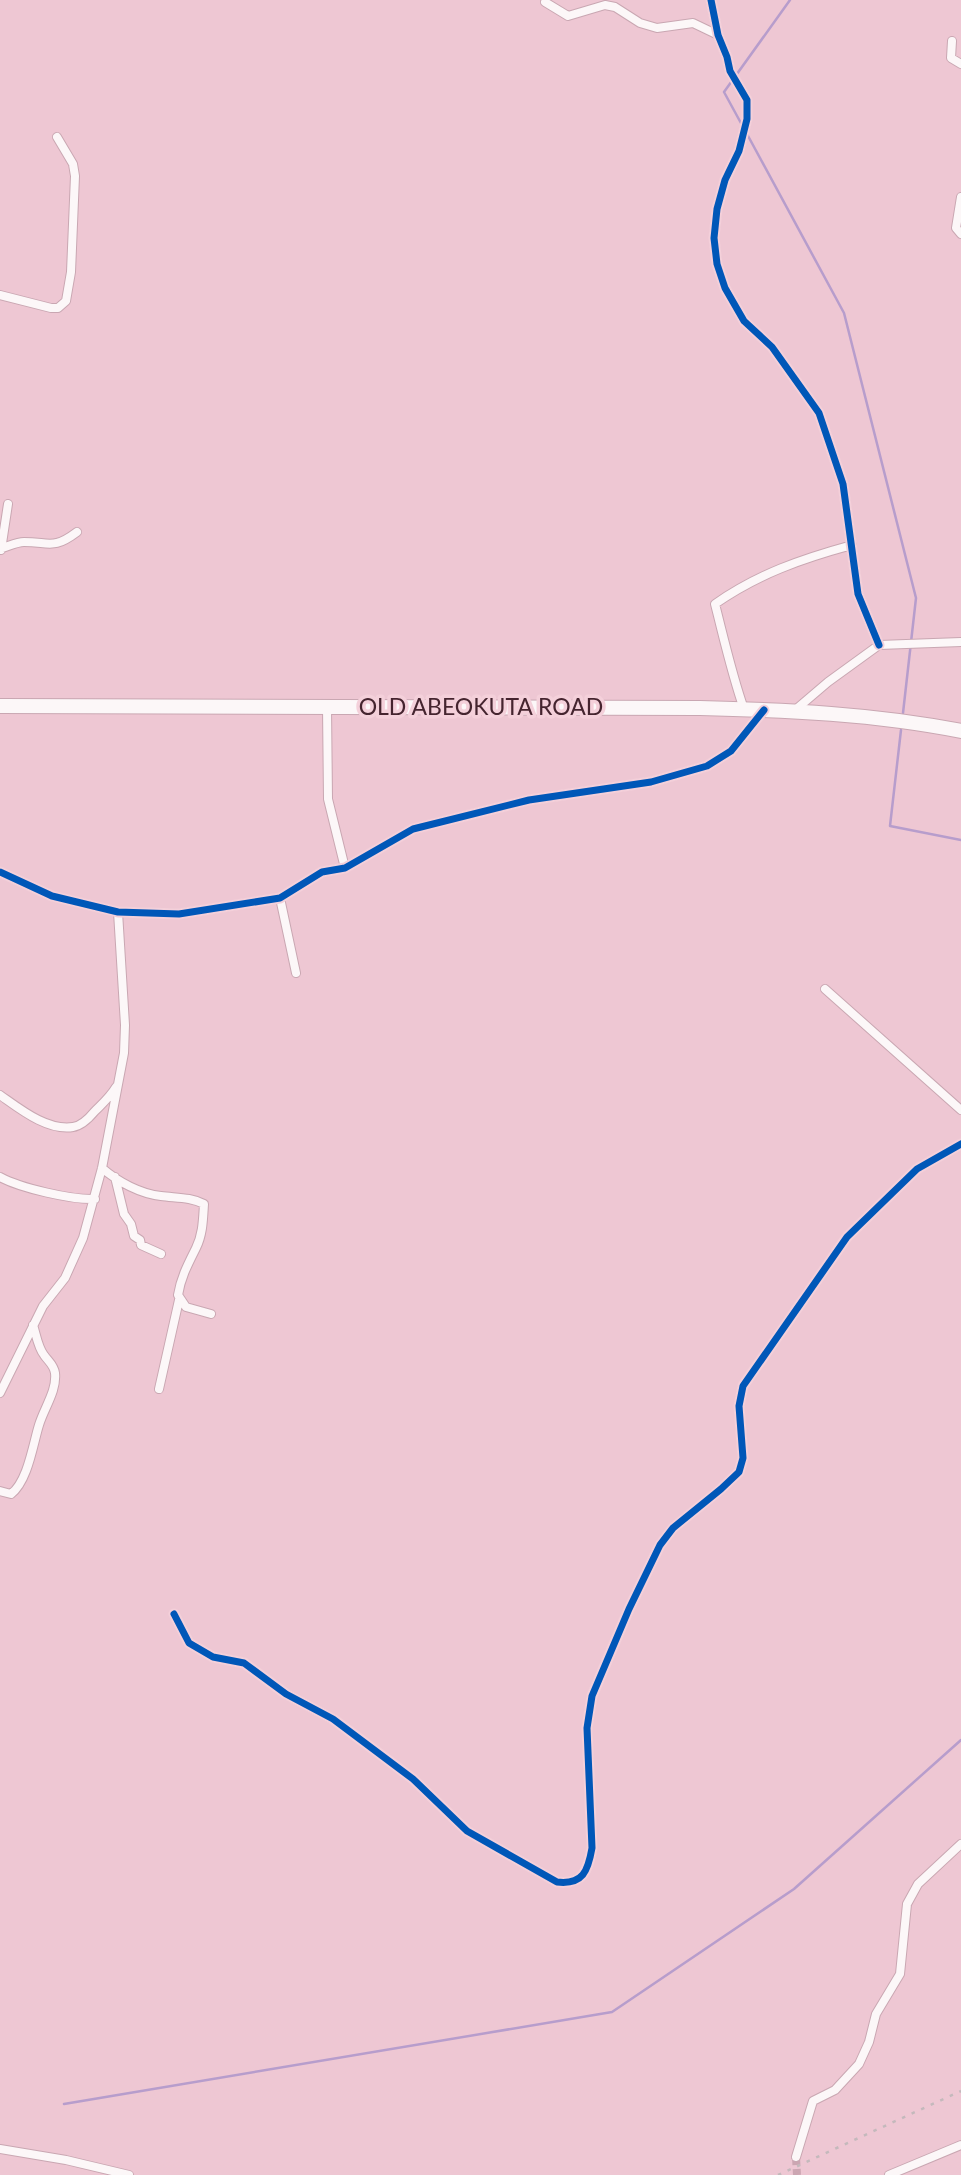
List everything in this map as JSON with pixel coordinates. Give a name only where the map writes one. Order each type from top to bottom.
[{"type":"highway","name":"OLD ABEOKUTA ROAD","points":[[0,706],[744,709],[881,719],[961,731]]},
{"type":"street","points":[[712,0],[718,35],[730,71],[747,100],[747,119],[740,151],[725,180],[717,209],[714,238],[717,264],[725,288],[744,321],[772,347],[819,412],[843,484],[858,594],[879,645]]},
{"type":"street","points":[[545,2],[568,16],[605,5],[615,7],[640,23],[657,28],[693,23],[718,35]]},
{"type":"street","points":[[952,41],[951,58],[961,64]]},
{"type":"street","points":[[0,295],[44,307],[58,308],[66,301],[71,272],[75,176],[73,164],[57,137]]},
{"type":"street","points":[[961,197],[956,228],[961,234]]},
{"type":"street","points":[[8,504],[1,550],[22,542],[50,546],[77,532]]},
{"type":"street","points":[[744,709],[733,678],[715,604],[743,585],[797,560],[852,545]]},
{"type":"street","points":[[794,712],[828,682],[879,645],[961,642]]},
{"type":"street","points":[[327,706],[328,799],[345,868]]},
{"type":"street","points":[[0,872],[52,896],[118,912],[179,914],[219,910],[280,898],[322,872],[345,868],[413,829],[529,800],[651,782],[707,766],[731,751],[764,710]]},
{"type":"street","points":[[280,898],[296,973]]},
{"type":"street","points":[[0,1392],[43,1307],[65,1278],[83,1238],[95,1199],[120,1081],[125,1025],[118,912]]},
{"type":"street","points":[[825,989],[961,1110]]},
{"type":"street","points":[[0,1095],[25,1112],[50,1124],[75,1127],[88,1119],[110,1098],[120,1081]]},
{"type":"street","points":[[174,1614],[188,1643],[213,1657],[244,1663],[286,1693],[333,1718],[413,1779],[467,1831],[557,1882],[571,1884],[581,1878],[590,1862],[592,1848],[587,1728],[592,1696],[660,1545],[673,1528],[739,1472],[743,1458],[739,1406],[743,1386],[847,1237],[917,1169],[961,1144]]},
{"type":"street","points":[[102,1168],[135,1189],[204,1203],[202,1231],[197,1248],[187,1263],[179,1285],[179,1300],[159,1389]]},
{"type":"street","points":[[0,1177],[62,1196],[81,1200],[95,1199]]},
{"type":"street","points":[[115,1177],[124,1214],[131,1224],[134,1236],[140,1240],[141,1245],[161,1254]]},
{"type":"street","points":[[179,1300],[186,1307],[211,1314]]},
{"type":"street","points":[[0,1491],[11,1494],[15,1491],[29,1463],[39,1424],[53,1389],[54,1367],[42,1354],[33,1325]]},
{"type":"street","points":[[796,2157],[813,2101],[835,2090],[859,2064],[869,2042],[876,2014],[900,1974],[906,1904],[918,1884],[961,1844]]},
{"type":"street","points":[[888,2175],[961,2145]]},
{"type":"street","points":[[0,2149],[66,2160],[129,2175]]},
{"type":"waterway","points":[[742,125],[724,92],[790,0]]},
{"type":"waterway","points":[[747,134],[844,313],[916,598],[903,713]]},
{"type":"waterway","points":[[901,730],[890,826],[961,840]]},
{"type":"waterway","points":[[64,2104],[612,2012],[794,1889],[961,1740]]},
{"type":"tunnel","points":[[796,2157],[797,2175]]},
{"type":"railway","points":[[778,2175],[961,2091]]},
{"type":"cycle path","points":[[711,0],[718,35],[730,71],[747,100],[747,119],[739,151],[725,180],[717,209],[714,238],[717,264],[725,288],[744,321],[772,347],[819,413],[843,484],[858,594],[879,645]]},
{"type":"cycle path","points":[[0,872],[52,896],[118,912],[179,914],[280,898],[322,872],[345,868],[413,829],[529,800],[651,782],[707,766],[731,751],[764,710]]},
{"type":"cycle path","points":[[174,1614],[189,1643],[213,1657],[244,1663],[286,1694],[333,1719],[413,1779],[467,1831],[557,1882],[578,1879],[586,1870],[592,1848],[587,1728],[592,1696],[660,1545],[673,1528],[739,1472],[743,1458],[739,1406],[743,1386],[847,1237],[917,1169],[961,1144]]}]
